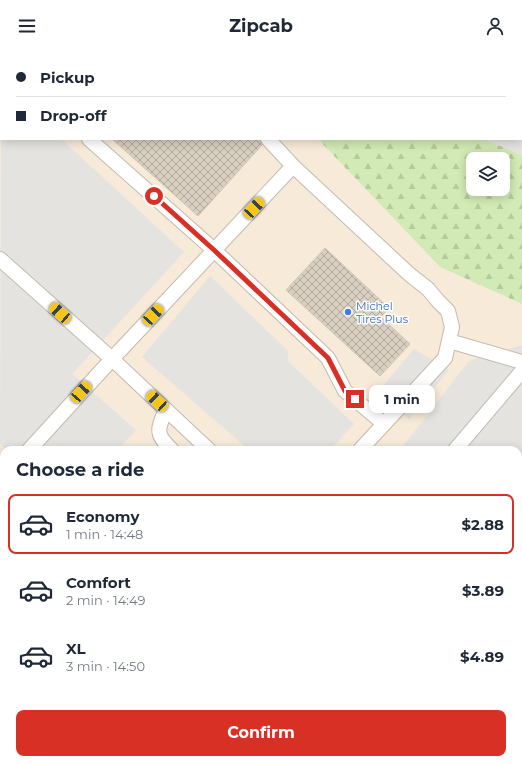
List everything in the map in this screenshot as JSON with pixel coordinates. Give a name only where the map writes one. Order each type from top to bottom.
[{"type":"lane","points":[[90,140],[214,250],[328,358],[345,391],[384,424]]},
{"type":"lane","points":[[269,140],[293,166],[409,274],[428,288],[438,302],[448,311],[452,327],[445,358],[364,446]]},
{"type":"lane","points":[[34,446],[112,359],[293,166]]},
{"type":"lane","points":[[0,259],[112,359],[205,446]]},
{"type":"lane","points":[[449,341],[522,362]]},
{"type":"lane","points":[[458,446],[522,371]]},
{"type":"lane","points":[[166,410],[158,428],[162,440],[168,446]]},
{"type":"shaded area","points":[[0,140],[319,140],[440,267],[522,304],[522,446],[0,446]]},
{"type":"shaded area","points":[[1,140],[62,140],[184,252],[72,374],[136,430],[121,446],[2,446],[0,444]]},
{"type":"shaded area","points":[[486,140],[522,140],[522,155]]},
{"type":"shaded area","points":[[210,276],[288,351],[288,361],[354,424],[334,446],[244,446],[142,357]]},
{"type":"shaded area","points":[[522,345],[522,446],[403,446],[469,361]]},
{"type":"shaded area","points":[[414,349],[449,370],[409,419],[378,392]]},
{"type":"green space","points":[[319,140],[486,140],[522,155],[522,304],[440,267]]},
{"type":"building","points":[[113,140],[260,140],[262,145],[198,216]]},
{"type":"building","name":"Michel Tires Plus","points":[[325,248],[389,308],[381,317],[410,344],[380,376],[286,290]]},
{"type":"place","name":"Michel Tires Plus","points":[[348,312]]},
{"type":"route","points":[[154,196],[214,250],[328,358],[345,391],[355,399]]}]
